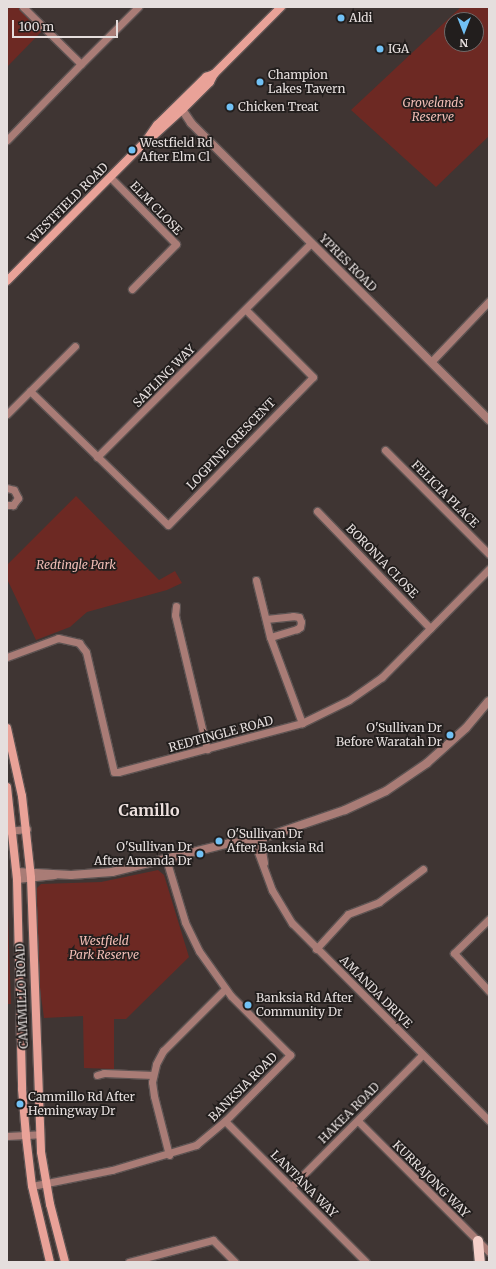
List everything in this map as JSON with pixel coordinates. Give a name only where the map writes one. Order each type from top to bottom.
[{"type":"main road","name":"WESTFIELD ROAD","points":[[7,281],[145,142],[157,125],[174,114],[206,77],[214,74],[281,7]]},
{"type":"main road","name":"CAMMILLO ROAD","points":[[7,728],[27,828],[31,875],[40,1134],[46,1184],[65,1262]]},
{"type":"main road","name":"CAMMILLO ROAD","points":[[7,787],[10,831],[17,875],[22,1089],[26,1136],[32,1186],[50,1262]]},
{"type":"main road","points":[[478,1241],[480,1262]]},
{"type":"street","points":[[23,7],[80,64]]},
{"type":"street","points":[[7,140],[80,64],[138,7]]},
{"type":"street","name":"YPRES ROAD","points":[[181,107],[190,123]]},
{"type":"street","name":"YPRES ROAD","points":[[174,114],[190,123],[489,420]]},
{"type":"street","name":"ELM CLOSE","points":[[110,177],[176,244],[132,289]]},
{"type":"street","name":"SAPLING WAY","points":[[97,457],[246,310],[311,243]]},
{"type":"street","points":[[431,362],[489,300]]},
{"type":"street","name":"LOGPINE CRESCENT","points":[[97,457],[168,525],[313,376],[246,310]]},
{"type":"street","points":[[7,414],[75,346]]},
{"type":"street","points":[[30,391],[97,457]]},
{"type":"street","name":"FELICIA PLACE","points":[[385,450],[489,554]]},
{"type":"street","points":[[7,488],[14,490],[18,498],[14,505],[7,505]]},
{"type":"street","name":"BORONIA CLOSE","points":[[317,510],[430,628]]},
{"type":"street","name":"REDTINGLE ROAD","points":[[7,657],[58,638],[79,643],[86,652],[114,772],[302,723],[349,700],[382,677],[489,569]]},
{"type":"street","points":[[256,580],[270,636],[302,723]]},
{"type":"street","points":[[176,606],[175,615],[207,749]]},
{"type":"street","points":[[266,620],[293,616],[299,617],[301,622],[300,627],[297,629],[270,636]]},
{"type":"street","points":[[17,875],[106,873],[230,843],[238,838],[256,837],[272,828],[286,828],[345,810],[386,791],[427,763],[488,705]]},
{"type":"street","points":[[10,831],[27,828]]},
{"type":"street","name":"AMANDA DRIVE","points":[[256,837],[272,890],[286,916],[316,949],[489,1121]]},
{"type":"street","name":"BANKSIA ROAD","points":[[32,1186],[169,1155],[196,1145],[225,1121],[290,1055],[225,988],[199,951],[189,931],[166,859]]},
{"type":"street","points":[[316,949],[348,914],[379,902],[423,869]]},
{"type":"street","points":[[489,919],[454,953],[489,991]]},
{"type":"street","points":[[169,1155],[154,1096],[153,1075],[163,1051],[225,988]]},
{"type":"street","name":"HAKEA ROAD","points":[[291,1186],[358,1121],[422,1055]]},
{"type":"street","points":[[97,1076],[104,1073],[153,1075]]},
{"type":"street","name":"LANTANA WAY","points":[[225,1121],[366,1262]]},
{"type":"street","name":"KURRAJONG WAY","points":[[358,1121],[489,1252]]},
{"type":"street","points":[[7,1136],[40,1134]]},
{"type":"street","points":[[129,1262],[213,1240],[235,1262]]},
{"type":"green space","points":[[10,7],[18,7],[42,31],[7,67],[7,10]]},
{"type":"green space","name":"Grovelands Reserve","points":[[461,7],[489,7],[489,136],[436,187],[351,110],[444,23],[444,52],[484,52],[484,12],[456,12]]},
{"type":"green space","name":"Redtingle Park","points":[[76,496],[159,580],[175,571],[182,583],[167,590],[87,612],[70,627],[36,640],[7,579],[7,565]]},
{"type":"green space","name":"Westfield Park Reserve","points":[[158,870],[164,875],[189,957],[126,1019],[114,1019],[114,1069],[84,1068],[83,1016],[44,1018],[38,975],[37,888],[41,884],[101,882]]},
{"type":"green space","points":[[7,887],[11,1004],[7,1004]]},
{"type":"place","name":"Aldi","points":[[341,18]]},
{"type":"place","name":"IGA","points":[[380,49]]},
{"type":"place","name":"Champion Lakes Tavern","points":[[260,82]]},
{"type":"place","name":"Chicken Treat","points":[[230,107]]},
{"type":"place","name":"Westfield Rd After Elm Cl","points":[[132,150]]},
{"type":"place","name":"O'Sullivan Dr Before Waratah Dr","points":[[450,735]]},
{"type":"place","name":"O'Sullivan Dr After Banksia Rd","points":[[219,841]]},
{"type":"place","name":"O'Sullivan Dr After Amanda Dr","points":[[200,854]]},
{"type":"place","name":"Banksia Rd After Community Dr","points":[[248,1005]]},
{"type":"place","name":"Cammillo Rd After Hemingway Dr","points":[[20,1104]]},
{"type":"district","name":"Camillo","points":[[149,810]]}]
